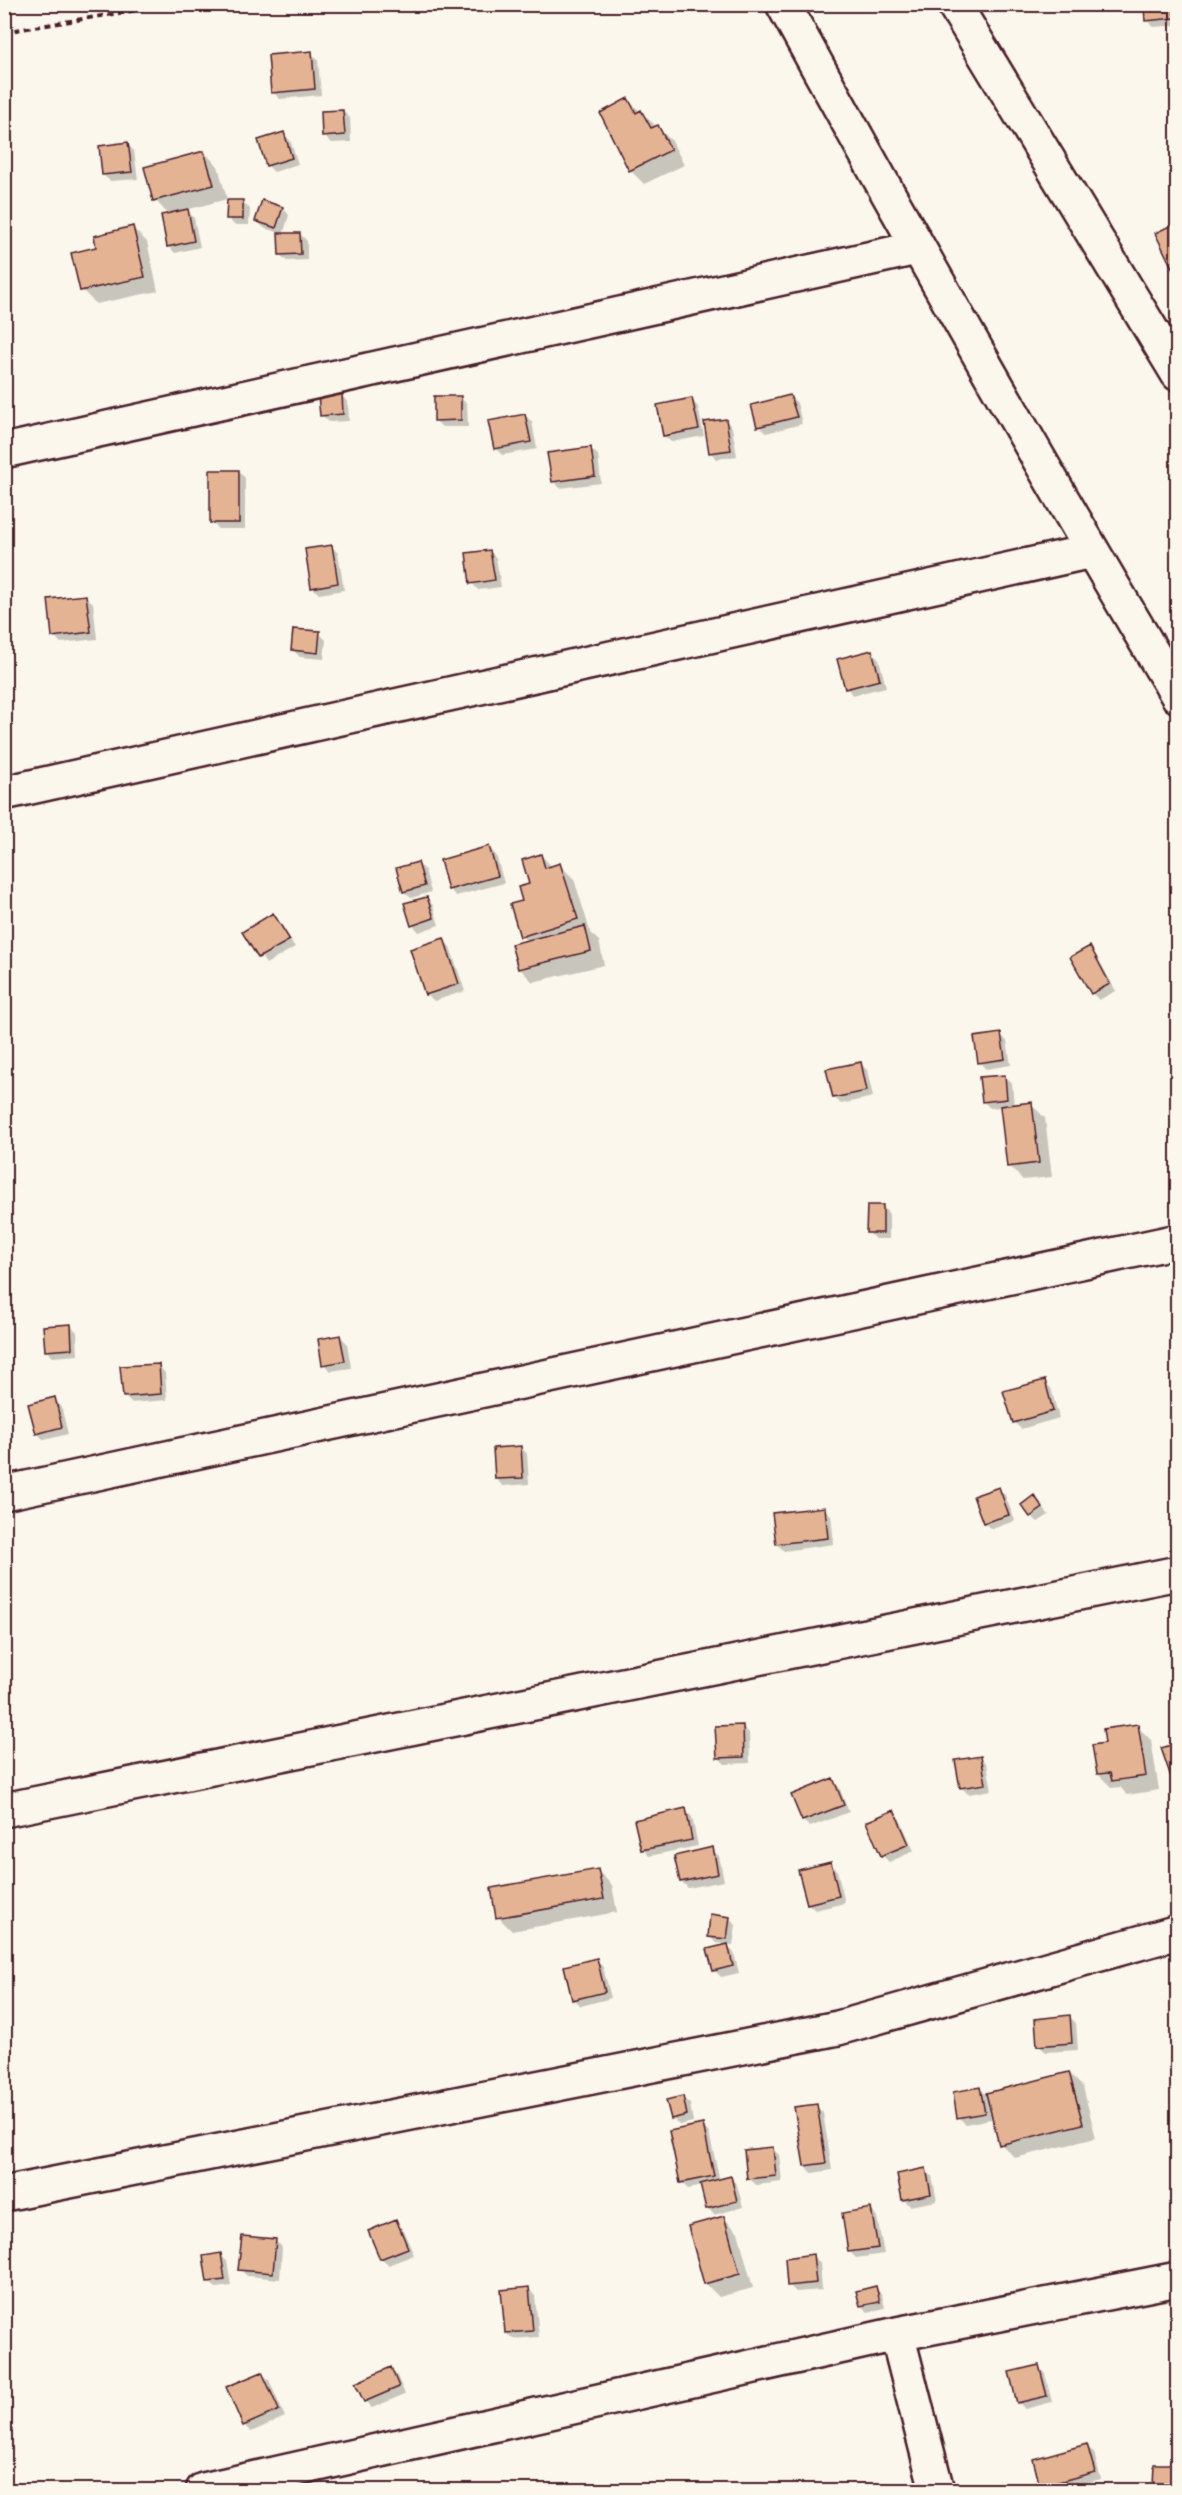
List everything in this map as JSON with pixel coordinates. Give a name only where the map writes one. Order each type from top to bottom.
[{"type":"street","points":[[783,4],[917,248],[1178,696]]},
{"type":"street","points":[[954,4],[1178,374]]},
{"type":"street","points":[[4,451],[917,248]]},
{"type":"street","points":[[4,793],[1092,551]]},
{"type":"street","points":[[4,1493],[1178,1241]]},
{"type":"street","points":[[4,1810],[1178,1573]]},
{"type":"street","points":[[4,2194],[838,2028],[1178,1932]]},
{"type":"street","points":[[203,2490],[897,2334],[1178,2279]]},
{"type":"street","points":[[897,2334],[937,2490]]},
{"type":"path","points":[[4,32],[174,4]]},
{"type":"building","points":[[1173,4],[1175,18],[1145,21],[1144,6]]},
{"type":"building","points":[[312,51],[315,89],[271,93],[268,55]]},
{"type":"building","points":[[628,98],[636,113],[641,110],[651,128],[658,125],[671,150],[629,171],[600,113]]},
{"type":"building","points":[[343,110],[345,135],[322,137],[321,111]]},
{"type":"building","points":[[284,132],[292,158],[266,166],[258,140]]},
{"type":"building","points":[[128,142],[132,172],[102,175],[99,146]]},
{"type":"building","points":[[204,151],[214,185],[153,201],[144,167]]},
{"type":"building","points":[[227,200],[243,200],[243,219],[226,219]]},
{"type":"building","points":[[262,200],[283,207],[276,228],[255,221]]},
{"type":"building","points":[[188,209],[194,241],[167,247],[161,215]]},
{"type":"building","points":[[1178,222],[1178,280],[1155,233]]},
{"type":"building","points":[[133,226],[145,277],[80,291],[71,253],[96,247],[94,236]]},
{"type":"building","points":[[278,233],[300,233],[301,254],[279,255]]},
{"type":"building","points":[[342,393],[343,414],[320,416],[318,395]]},
{"type":"building","points":[[790,395],[797,417],[757,427],[751,405]]},
{"type":"building","points":[[434,396],[461,396],[461,420],[434,421]]},
{"type":"building","points":[[692,398],[699,429],[663,436],[657,405]]},
{"type":"building","points":[[525,414],[531,442],[494,449],[488,421]]},
{"type":"building","points":[[726,419],[731,450],[709,453],[704,422]]},
{"type":"building","points":[[591,447],[595,476],[552,482],[547,453]]},
{"type":"building","points":[[210,470],[239,470],[239,523],[210,523]]},
{"type":"building","points":[[332,545],[338,583],[311,588],[305,549]]},
{"type":"building","points":[[490,550],[495,580],[470,584],[466,553]]},
{"type":"building","points":[[86,595],[91,632],[52,637],[48,599]]},
{"type":"building","points":[[293,629],[320,631],[318,653],[291,650]]},
{"type":"building","points":[[872,650],[880,680],[845,689],[837,659]]},
{"type":"building","points":[[489,846],[498,876],[448,890],[440,860]]},
{"type":"building","points":[[541,854],[545,868],[560,863],[578,919],[520,937],[510,904],[522,901],[518,887],[529,884],[522,860]]},
{"type":"building","points":[[418,862],[425,886],[403,892],[396,868]]},
{"type":"building","points":[[427,897],[434,918],[411,926],[404,903]]},
{"type":"building","points":[[273,913],[290,940],[258,958],[242,932]]},
{"type":"building","points":[[585,926],[591,951],[518,969],[511,944]]},
{"type":"building","points":[[444,938],[459,984],[425,995],[410,949]]},
{"type":"building","points":[[1090,946],[1110,984],[1091,994],[1070,957]]},
{"type":"building","points":[[1001,1033],[1005,1059],[978,1063],[974,1037]]},
{"type":"building","points":[[861,1062],[867,1091],[833,1098],[826,1069]]},
{"type":"building","points":[[1005,1075],[1007,1099],[982,1102],[979,1077]]},
{"type":"building","points":[[1032,1102],[1039,1163],[1007,1167],[1000,1106]]},
{"type":"building","points":[[867,1205],[883,1205],[883,1233],[866,1233]]},
{"type":"building","points":[[71,1324],[72,1349],[45,1351],[43,1326]]},
{"type":"building","points":[[340,1335],[345,1361],[322,1365],[318,1339]]},
{"type":"building","points":[[159,1364],[161,1394],[123,1397],[120,1366]]},
{"type":"building","points":[[1045,1380],[1053,1411],[1013,1423],[1003,1391]]},
{"type":"building","points":[[55,1397],[62,1427],[36,1434],[28,1404]]},
{"type":"building","points":[[521,1446],[523,1478],[495,1479],[493,1448]]},
{"type":"building","points":[[999,1487],[1009,1515],[983,1523],[973,1496]]},
{"type":"building","points":[[1034,1495],[1043,1508],[1030,1517],[1021,1505]]},
{"type":"building","points":[[825,1507],[828,1538],[776,1544],[772,1513]]},
{"type":"building","points":[[1138,1724],[1146,1776],[1112,1781],[1110,1773],[1097,1774],[1092,1745],[1105,1743],[1103,1729]]},
{"type":"building","points":[[743,1725],[744,1757],[717,1758],[715,1726]]},
{"type":"building","points":[[1178,1743],[1178,1775],[1171,1777],[1161,1748]]},
{"type":"building","points":[[981,1756],[986,1784],[960,1788],[955,1760]]},
{"type":"building","points":[[833,1778],[844,1805],[802,1821],[791,1795]]},
{"type":"building","points":[[686,1808],[692,1840],[641,1850],[634,1820]]},
{"type":"building","points":[[894,1810],[909,1844],[881,1856],[866,1822]]},
{"type":"building","points":[[713,1847],[718,1874],[680,1882],[674,1856]]},
{"type":"building","points":[[831,1862],[839,1896],[807,1904],[798,1870]]},
{"type":"building","points":[[598,1869],[604,1899],[496,1918],[491,1888]]},
{"type":"building","points":[[710,1914],[730,1917],[727,1939],[708,1937]]},
{"type":"building","points":[[728,1944],[733,1966],[713,1971],[707,1949]]},
{"type":"building","points":[[597,1958],[605,1992],[572,2000],[564,1966]]},
{"type":"building","points":[[1070,2015],[1072,2043],[1037,2046],[1035,2019]]},
{"type":"building","points":[[1069,2072],[1083,2124],[999,2145],[986,2093]]},
{"type":"building","points":[[980,2087],[985,2113],[957,2118],[953,2092]]},
{"type":"building","points":[[683,2096],[687,2115],[671,2119],[666,2100]]},
{"type":"building","points":[[817,2104],[826,2163],[804,2166],[794,2107]]},
{"type":"building","points":[[703,2124],[714,2176],[680,2183],[669,2131]]},
{"type":"building","points":[[773,2147],[776,2176],[747,2179],[744,2150]]},
{"type":"building","points":[[926,2168],[931,2194],[902,2200],[897,2174]]},
{"type":"building","points":[[731,2176],[737,2201],[706,2209],[700,2184]]},
{"type":"building","points":[[871,2208],[878,2248],[848,2252],[842,2213]]},
{"type":"building","points":[[724,2216],[740,2274],[704,2284],[688,2226]]},
{"type":"building","points":[[396,2219],[408,2248],[380,2259],[368,2231]]},
{"type":"building","points":[[242,2236],[276,2239],[273,2273],[238,2270]]},
{"type":"building","points":[[221,2253],[225,2280],[207,2282],[203,2256]]},
{"type":"building","points":[[813,2254],[816,2283],[787,2286],[785,2258]]},
{"type":"building","points":[[876,2286],[880,2302],[860,2306],[856,2291]]},
{"type":"building","points":[[529,2287],[533,2331],[505,2333],[501,2290]]},
{"type":"building","points":[[1039,2365],[1047,2396],[1017,2403],[1009,2372]]},
{"type":"building","points":[[391,2367],[399,2387],[364,2402],[355,2383]]},
{"type":"building","points":[[262,2372],[279,2410],[243,2426],[226,2387]]},
{"type":"building","points":[[1087,2444],[1095,2472],[1040,2487],[1033,2459]]},
{"type":"building","points":[[1154,2464],[1178,2464],[1178,2486],[1153,2486]]}]
